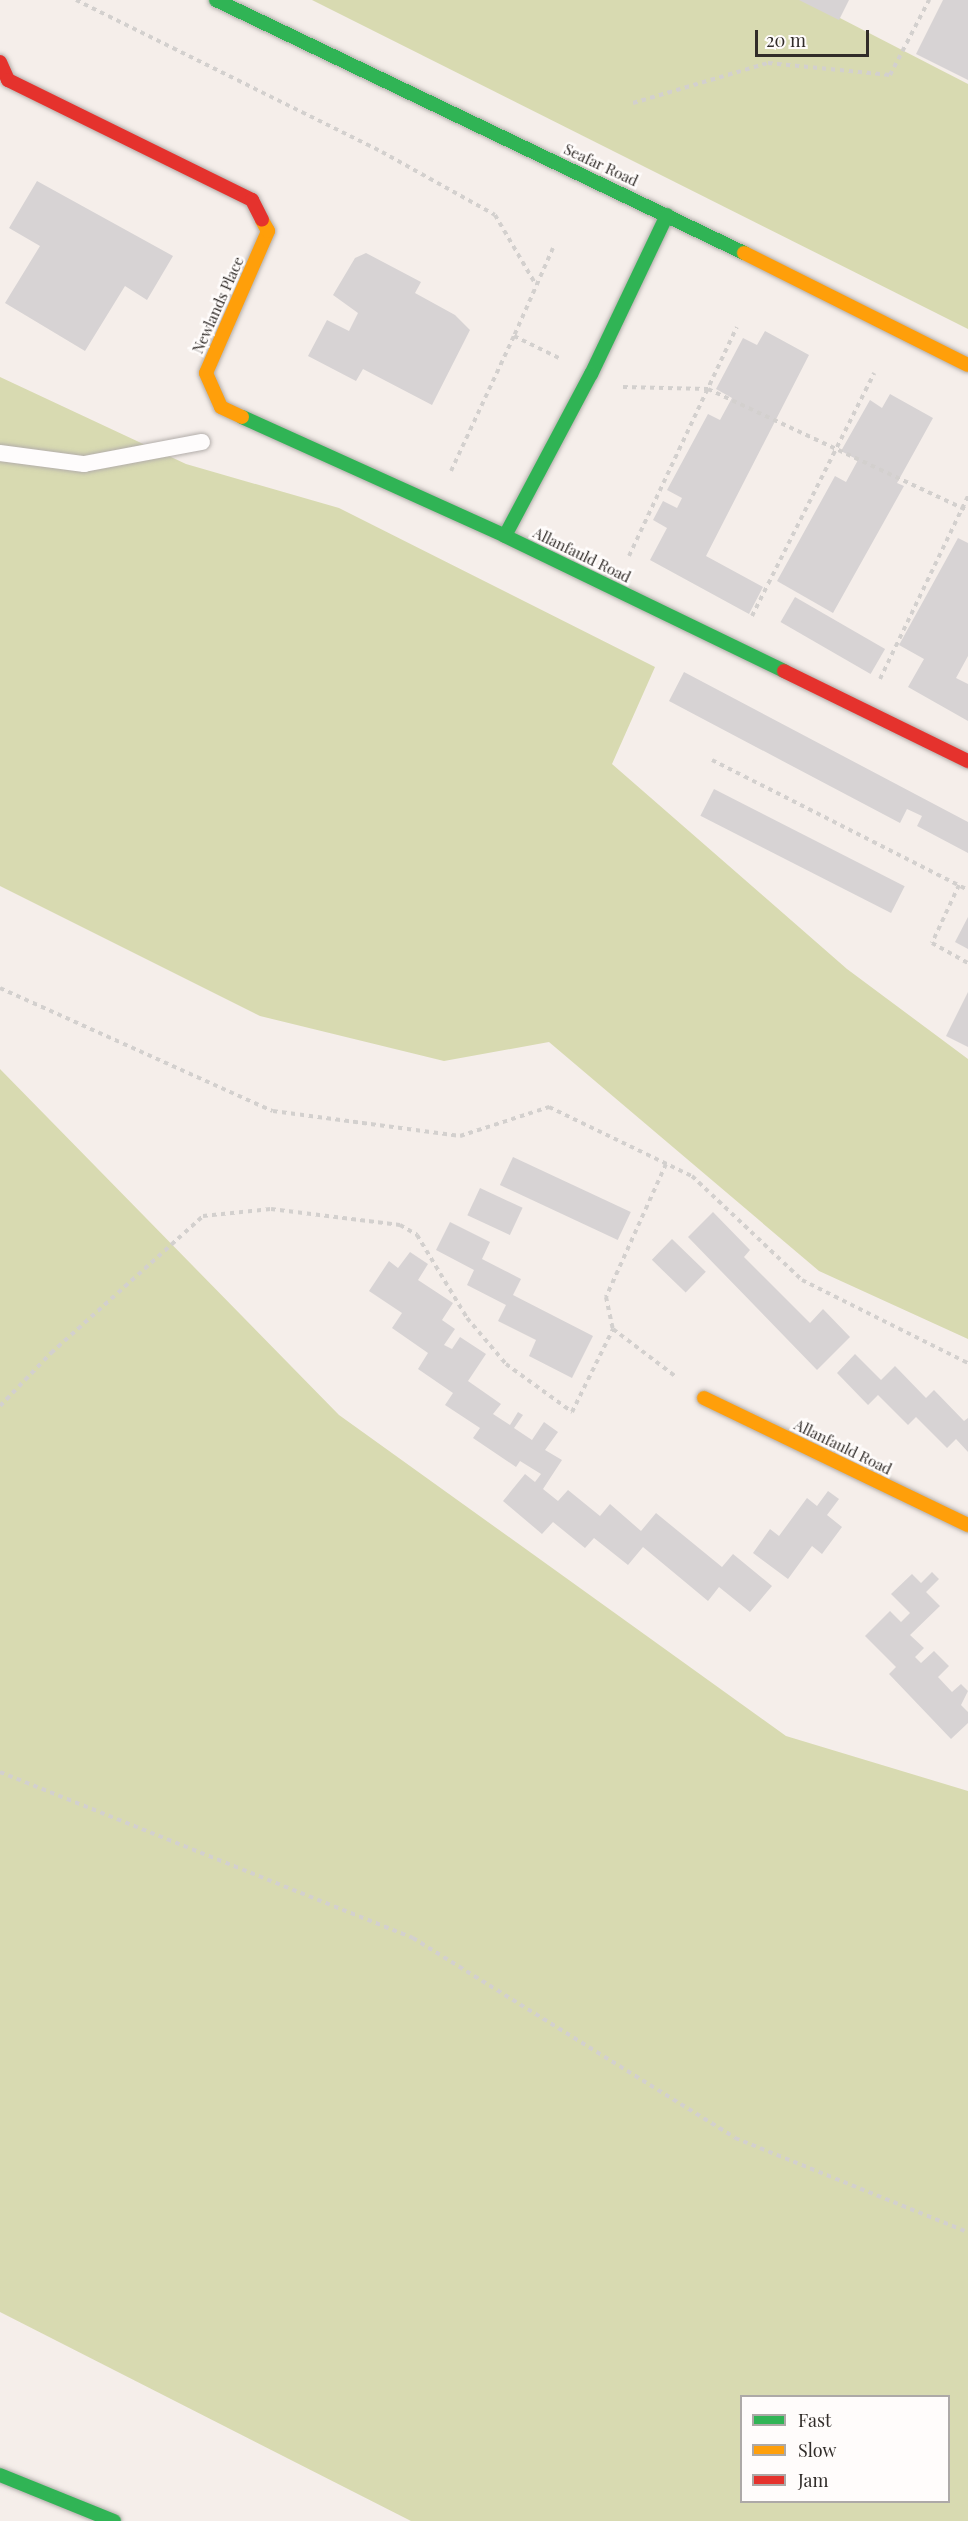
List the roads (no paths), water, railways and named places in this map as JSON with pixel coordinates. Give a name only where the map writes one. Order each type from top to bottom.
[{"type":"street","name":"Seafar Road","points":[[216,0],[667,215],[968,365]]},
{"type":"street","name":"Newlands Place","points":[[0,62],[8,80],[252,200],[268,231],[206,373],[221,407],[505,536]]},
{"type":"street","points":[[505,536],[591,374],[667,215]]},
{"type":"street","name":"Allanfauld Road","points":[[505,536],[968,761]]},
{"type":"street","name":"Allanfauld Road","points":[[704,1398],[968,1525]]},
{"type":"street","points":[[0,2475],[114,2521]]},
{"type":"lane","points":[[0,453],[84,464],[202,441]]}]
